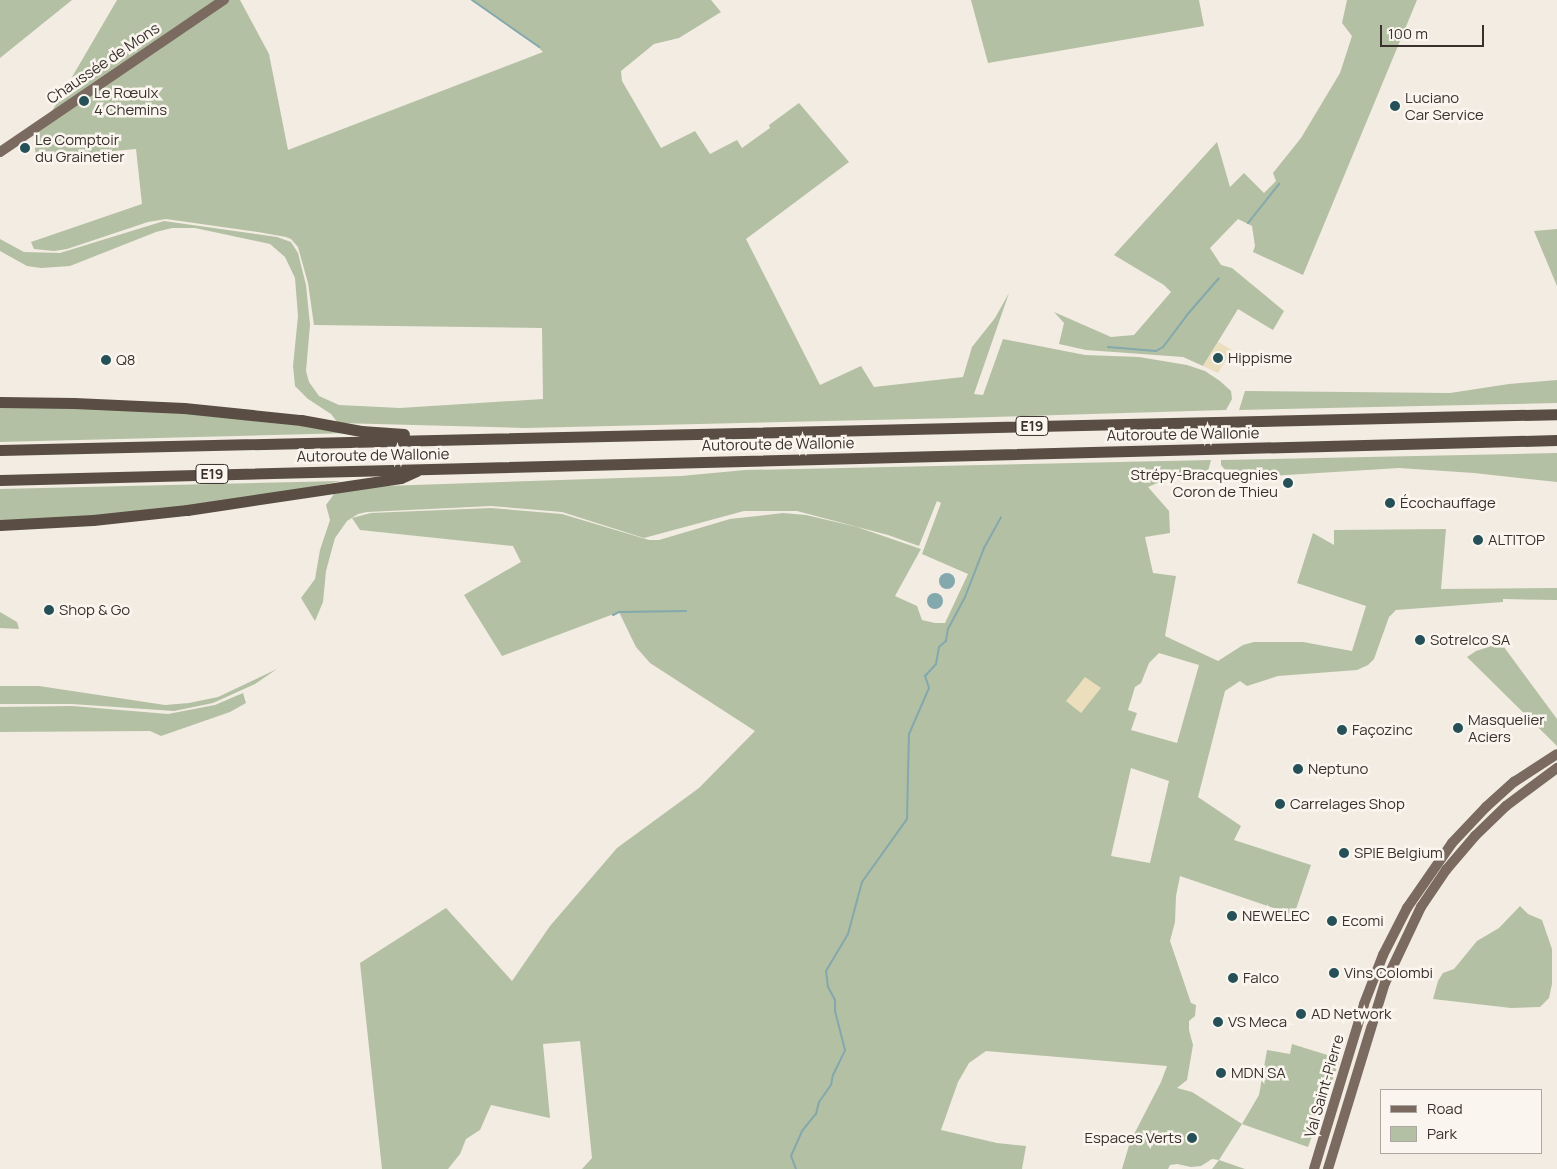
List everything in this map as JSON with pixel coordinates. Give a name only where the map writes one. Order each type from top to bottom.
[{"type":"highway","points":[[0,402],[130,404],[301,420]]},
{"type":"highway","name":"Autoroute de Wallonie","points":[[0,450],[1557,414]]},
{"type":"highway","points":[[286,416],[361,431],[402,434],[437,440]]},
{"type":"highway","name":"Autoroute de Wallonie","points":[[0,480],[1557,440]]},
{"type":"highway","points":[[0,525],[140,516],[290,496],[401,478],[423,469]]},
{"type":"highway","points":[[331,491],[355,484]]},
{"type":"main road","name":"Chaussée de Mons","points":[[0,152],[224,0]]},
{"type":"main road","name":"Val Saint-Pierre","points":[[1314,1169],[1364,1004],[1383,955],[1406,908],[1452,843],[1486,807],[1514,782],[1557,754]]},
{"type":"main road","name":"Val Saint-Pierre","points":[[1328,1169],[1385,982],[1421,908],[1446,870],[1475,836],[1506,806],[1557,768]]},
{"type":"green space","points":[[0,0],[72,0],[0,58]]},
{"type":"green space","points":[[117,0],[240,0],[269,54],[288,150],[543,52],[533,42],[472,0],[711,0],[721,12],[679,38],[654,44],[621,71],[622,81],[661,148],[695,131],[710,154],[737,140],[742,148],[770,128],[769,125],[799,103],[849,162],[746,239],[820,385],[861,366],[874,387],[963,377],[972,347],[995,318],[1009,293],[974,394],[983,395],[1003,339],[1085,355],[1139,357],[1187,365],[1205,371],[1220,381],[1231,391],[1232,399],[1226,410],[958,418],[524,428],[338,423],[331,414],[308,399],[295,386],[293,366],[298,316],[295,278],[285,257],[270,244],[195,228],[172,228],[156,232],[70,266],[41,268],[27,266],[0,251],[0,239],[24,252],[60,253],[164,221],[277,237],[291,242],[298,253],[306,285],[310,325],[306,371],[309,382],[319,396],[339,405],[400,408],[543,399],[542,328],[314,325],[308,283],[298,247],[291,239],[286,237],[258,232],[166,219],[148,222],[67,249],[54,251],[34,249],[31,242],[142,204],[136,149],[36,158],[33,129],[51,113]]},
{"type":"green space","points":[[971,0],[1199,0],[1204,26],[988,63]]},
{"type":"green space","points":[[1347,0],[1417,0],[1303,275],[1253,252],[1255,246],[1252,226],[1238,219],[1210,248],[1221,265],[1232,268],[1284,311],[1273,330],[1238,309],[1203,366],[1183,357],[1086,350],[1059,344],[1064,323],[1054,312],[1111,337],[1134,335],[1171,292],[1164,285],[1114,255],[1217,142],[1230,187],[1244,173],[1264,193],[1276,181],[1273,173],[1301,138],[1340,73],[1352,36],[1342,23]]},
{"type":"green space","points":[[1557,229],[1557,286],[1534,231]]},
{"type":"green space","points":[[1557,380],[1557,403],[1239,410],[1245,391],[1450,393],[1509,384]]},
{"type":"green space","points":[[40,404],[258,418],[350,433],[0,442],[0,405]]},
{"type":"green space","points":[[1557,453],[1557,482],[1474,473],[1399,468],[1253,477],[1227,472],[1221,465],[1221,460]]},
{"type":"green space","points":[[1211,460],[1207,475],[1184,475],[1169,478],[1148,487],[1169,511],[1170,533],[1145,537],[1153,573],[1176,576],[1165,636],[1218,661],[1243,645],[1254,642],[1303,642],[1352,651],[1366,606],[1297,583],[1313,533],[1334,545],[1334,530],[1446,529],[1441,589],[1557,588],[1557,600],[1503,599],[1503,602],[1396,610],[1389,617],[1374,659],[1368,665],[1357,670],[1278,676],[1247,686],[1240,681],[1225,691],[1198,797],[1241,826],[1234,840],[1311,865],[1294,915],[1180,876],[1176,896],[1175,922],[1170,941],[1191,1003],[1196,1005],[1195,1016],[1189,1021],[1193,1045],[1187,1080],[1177,1088],[1192,1092],[1242,1124],[1219,1160],[1212,1159],[1201,1166],[1191,1167],[1177,1164],[1170,1165],[1168,1169],[1122,1169],[1130,1142],[1161,1082],[1167,1066],[986,1051],[969,1063],[958,1082],[941,1130],[997,1143],[1026,1146],[1022,1169],[582,1169],[592,1158],[580,1041],[543,1044],[550,1118],[491,1105],[480,1130],[466,1139],[460,1154],[448,1169],[382,1169],[360,963],[446,908],[512,981],[550,926],[617,848],[699,788],[755,731],[650,663],[636,647],[619,612],[502,656],[464,595],[521,562],[513,546],[360,530],[352,518],[371,513],[491,508],[562,514],[649,540],[659,540],[730,519],[783,513],[806,515],[857,527],[921,549],[895,596],[917,606],[922,620],[935,623],[945,623],[968,574],[922,554],[941,503],[937,501],[919,546],[888,535],[797,511],[744,511],[644,538],[562,512],[491,506],[367,512],[358,514],[347,521],[335,538],[326,571],[323,602],[315,621],[301,598],[315,579],[320,550],[330,520],[326,505],[334,494],[355,487],[681,476],[745,470]],"holes":[[[1159,653],[1199,665],[1177,743],[1131,730],[1137,713],[1128,710],[1135,687],[1141,683],[1149,663]],[[1131,768],[1169,781],[1150,863],[1111,856]]]},
{"type":"green space","points":[[341,481],[296,490],[151,512],[0,523],[0,489]]},
{"type":"green space","points":[[0,612],[17,622],[19,629],[0,628]]},
{"type":"green space","points":[[1501,643],[1557,719],[1557,746],[1467,657],[1476,651]]},
{"type":"green space","points":[[277,669],[255,684],[213,703],[174,711],[72,704],[0,704],[0,686],[39,686],[165,705],[189,703],[218,697]]},
{"type":"green space","points":[[243,693],[246,703],[230,712],[161,736],[150,731],[0,732],[0,707],[72,706],[168,714],[215,705]]},
{"type":"green space","points":[[1520,906],[1528,914],[1542,920],[1552,949],[1552,984],[1549,998],[1540,1007],[1511,1008],[1433,999],[1438,981],[1443,973],[1454,969],[1477,941],[1499,928]]},
{"type":"green space","points":[[1292,1044],[1340,1059],[1308,1147],[1242,1124],[1259,1095],[1267,1050],[1290,1054]]},
{"type":"green space","points":[[1219,1160],[1245,1169],[1212,1169]]},
{"type":"sand","name":"Hippisme","points":[[1218,342],[1232,350],[1218,373],[1203,366]]},
{"type":"sand","points":[[1085,677],[1101,688],[1081,713],[1066,701]]},
{"type":"water","points":[[944,573],[950,573],[955,578],[953,587],[944,589],[939,584],[939,578]]},
{"type":"water","points":[[935,593],[941,595],[943,601],[941,607],[935,609],[929,607],[927,601],[929,595]]},
{"type":"waterway","points":[[472,0],[539,47]]},
{"type":"waterway","points":[[1248,223],[1279,184]]},
{"type":"waterway","points":[[1108,347],[1156,351],[1163,347],[1186,316],[1219,278]]},
{"type":"waterway","points":[[796,1169],[791,1156],[802,1131],[816,1114],[819,1102],[831,1085],[833,1075],[845,1050],[835,1011],[835,1000],[828,987],[826,971],[848,934],[862,882],[907,819],[909,734],[929,688],[925,676],[936,664],[939,647],[946,641],[948,629],[965,597],[984,548],[1001,517]]},
{"type":"waterway","points":[[613,615],[619,612],[686,611]]},
{"type":"place","name":"Le Rœulx 4 Chemins","points":[[84,101]]},
{"type":"place","name":"Luciano Car Service","points":[[1395,106]]},
{"type":"place","name":"Le Comptoir du Grainetier","points":[[25,148]]},
{"type":"place","name":"Hippisme","points":[[1218,358]]},
{"type":"place","name":"Q8","points":[[106,360]]},
{"type":"place","name":"Strépy-Bracquegnies Coron de Thieu","points":[[1288,483]]},
{"type":"place","name":"Écochauffage","points":[[1390,503]]},
{"type":"place","name":"ALTITOP","points":[[1478,540]]},
{"type":"place","name":"Shop & Go","points":[[49,610]]},
{"type":"place","name":"Sotrelco SA","points":[[1420,640]]},
{"type":"place","name":"Masquelier Aciers","points":[[1458,728]]},
{"type":"place","name":"Façozinc","points":[[1342,730]]},
{"type":"place","name":"Neptuno","points":[[1298,769]]},
{"type":"place","name":"Carrelages Shop","points":[[1280,804]]},
{"type":"place","name":"SPIE Belgium","points":[[1344,853]]},
{"type":"place","name":"NEWELEC","points":[[1232,916]]},
{"type":"place","name":"Ecomi","points":[[1332,921]]},
{"type":"place","name":"Vins Colombi","points":[[1334,973]]},
{"type":"place","name":"Falco","points":[[1233,978]]},
{"type":"place","name":"AD Network","points":[[1301,1014]]},
{"type":"place","name":"VS Meca","points":[[1218,1022]]},
{"type":"place","name":"MDN SA","points":[[1221,1073]]},
{"type":"place","name":"Espaces Verts","points":[[1192,1138]]}]
